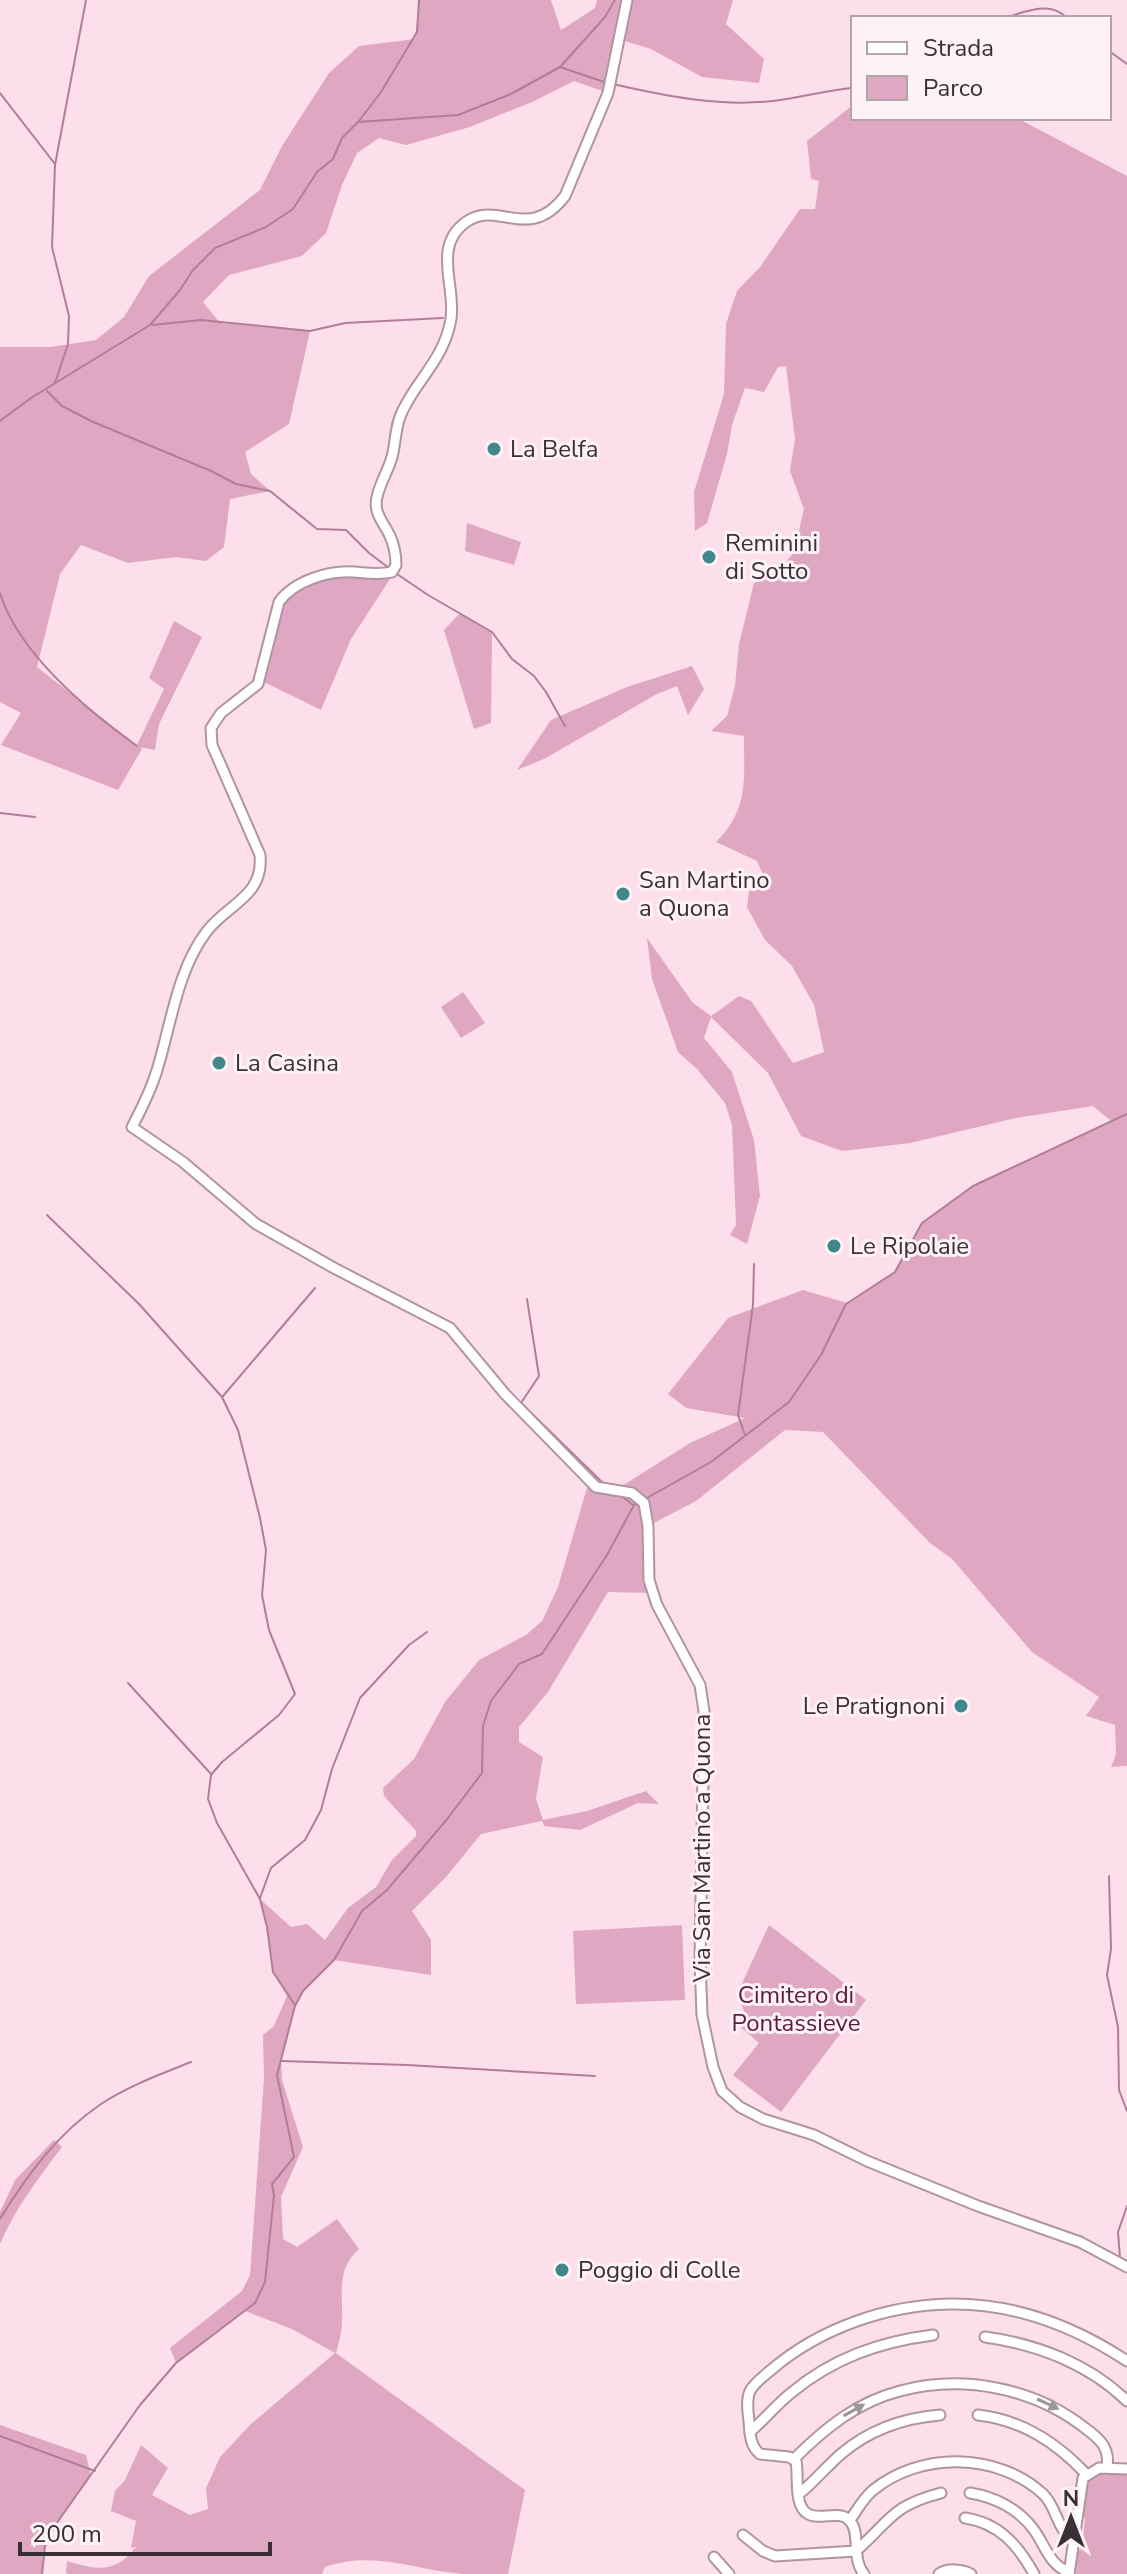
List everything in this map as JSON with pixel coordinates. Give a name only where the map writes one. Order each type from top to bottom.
[{"type":"street","name":"Via San Martino a Quona","points":[[627,0],[608,93],[565,196],[557,207],[527,221],[489,216],[467,221],[449,244],[445,259],[451,318],[434,366],[403,410],[392,457],[377,496],[376,508],[391,537],[396,565],[392,572],[381,575],[355,572],[330,574],[286,593],[279,602],[258,684],[221,713],[211,728],[212,745],[260,855],[262,872],[253,887],[206,932],[167,1023],[158,1067],[132,1127],[183,1162],[256,1224],[450,1328],[505,1394],[596,1487],[632,1493],[644,1503],[648,1526],[649,1580],[657,1605],[700,1685],[704,1711],[702,2015],[713,2067],[722,2091],[740,2107],[763,2119],[814,2135],[867,2161],[978,2206],[1080,2242],[1127,2267]]},
{"type":"street","points":[[794,2459],[760,2454],[753,2446],[748,2403],[751,2389],[784,2359],[837,2329],[906,2308],[960,2304],[1024,2313],[1074,2330],[1127,2361]]},
{"type":"street","points":[[750,2428],[789,2394],[831,2365],[884,2343],[933,2335]]},
{"type":"street","points":[[985,2337],[1021,2344],[1063,2359],[1100,2379],[1127,2401]]},
{"type":"street","points":[[794,2459],[825,2429],[864,2404],[905,2389],[973,2385],[1021,2394],[1067,2414],[1105,2447],[1107,2467]]},
{"type":"street","points":[[799,2494],[840,2455],[875,2432],[904,2421],[940,2415]]},
{"type":"street","points":[[978,2415],[1007,2421],[1039,2435],[1061,2449],[1086,2474]]},
{"type":"street","points":[[794,2459],[802,2508],[810,2515],[839,2516],[850,2520],[859,2567],[864,2574]]},
{"type":"street","points":[[850,2520],[871,2492],[892,2478],[921,2467],[958,2462],[996,2467],[1029,2483],[1051,2502],[1062,2529],[1073,2539]]},
{"type":"street","points":[[970,2493],[994,2499],[1014,2510],[1035,2532],[1056,2565],[1069,2573],[1081,2482],[1086,2474],[1097,2468],[1127,2469]]},
{"type":"street","points":[[743,2535],[763,2551],[775,2556],[856,2551],[896,2510],[941,2493]]},
{"type":"street","points":[[965,2518],[1001,2532],[1020,2551],[1034,2574]]},
{"type":"street","points":[[714,2557],[729,2574]]},
{"type":"street","points":[[939,2574],[943,2570],[965,2570],[971,2574]]},
{"type":"green space","points":[[419,0],[551,0],[561,30],[595,8],[597,0],[733,0],[726,24],[764,59],[759,83],[702,77],[651,49],[618,39],[608,93],[574,81],[470,127],[406,145],[379,138],[357,153],[342,185],[326,233],[302,256],[229,275],[203,302],[220,323],[310,331],[289,424],[245,452],[251,474],[270,491],[230,499],[224,547],[206,561],[176,557],[128,563],[81,545],[60,574],[37,667],[137,745],[164,689],[149,678],[174,621],[202,637],[159,724],[155,750],[140,747],[142,749],[118,790],[1,745],[21,713],[0,702],[0,347],[51,347],[96,340],[124,317],[149,276],[260,190],[282,146],[329,73],[359,46],[415,39]]},
{"type":"green space","points":[[851,107],[851,120],[1021,120],[1127,176],[1127,1766],[1111,1767],[1116,1754],[1115,1725],[1086,1716],[1099,1697],[1032,1652],[952,1559],[930,1543],[823,1432],[785,1430],[696,1501],[648,1526],[653,1593],[608,1592],[548,1692],[519,1727],[519,1742],[543,1757],[536,1799],[543,1820],[587,1811],[646,1791],[659,1804],[638,1803],[580,1830],[544,1826],[542,1821],[481,1834],[446,1877],[412,1911],[431,1940],[431,1975],[334,1960],[303,1991],[295,2006],[281,2061],[282,2080],[303,2147],[281,2197],[283,2239],[297,2247],[337,2219],[359,2249],[344,2273],[342,2325],[336,2353],[525,2490],[508,2574],[463,2574],[361,2560],[325,2567],[322,2574],[68,2574],[67,2561],[105,2568],[121,2562],[136,2547],[131,2548],[136,2521],[111,2511],[115,2491],[125,2480],[141,2445],[168,2468],[152,2495],[190,2515],[208,2509],[206,2488],[220,2457],[251,2424],[335,2353],[292,2329],[245,2311],[176,2363],[170,2348],[242,2291],[250,2275],[264,2078],[263,2035],[274,2026],[287,1996],[273,1972],[260,1899],[291,1927],[307,1924],[325,1940],[348,1908],[376,1887],[392,1860],[416,1836],[416,1831],[384,1796],[383,1788],[414,1759],[445,1702],[479,1660],[526,1635],[542,1621],[558,1587],[589,1481],[614,1491],[690,1443],[745,1418],[686,1408],[668,1394],[728,1318],[803,1290],[847,1303],[895,1272],[922,1223],[973,1186],[1111,1121],[1093,1106],[1016,1118],[910,1143],[842,1151],[801,1136],[768,1073],[711,1017],[704,1038],[732,1072],[754,1140],[760,1196],[747,1244],[730,1235],[736,1225],[732,1125],[725,1103],[697,1069],[678,1052],[652,979],[647,938],[693,1003],[711,1016],[739,996],[751,1001],[793,1063],[824,1052],[814,1005],[792,966],[765,940],[747,907],[749,891],[768,886],[757,861],[716,842],[727,830],[739,805],[744,780],[744,736],[711,731],[727,716],[735,685],[739,644],[754,583],[778,571],[794,552],[804,509],[790,471],[795,439],[786,366],[778,367],[764,392],[745,388],[732,425],[707,523],[695,531],[694,492],[724,394],[726,324],[737,291],[760,267],[800,209],[815,209],[819,181],[811,179],[807,141]]},
{"type":"green space","points":[[467,523],[521,542],[514,565],[465,551]]},
{"type":"green space","points":[[392,572],[351,639],[321,710],[260,680],[286,593],[330,574]]},
{"type":"green space","points":[[460,613],[492,632],[491,723],[474,729],[444,630]]},
{"type":"green space","points":[[692,666],[704,689],[688,715],[677,686],[657,694],[544,759],[517,770],[551,720],[627,687]]},
{"type":"green space","points":[[463,992],[485,1023],[461,1038],[441,1007]]},
{"type":"green space","name":"Cimitero di Pontassieve","points":[[682,1925],[685,2000],[576,2004],[573,1931]]},
{"type":"green space","name":"Cimitero di Pontassieve","points":[[769,1925],[866,2000],[781,2112],[733,2075],[759,2043],[737,2024],[744,2011],[737,1994]]},
{"type":"green space","points":[[54,2140],[62,2147],[20,2206],[0,2244],[0,2212],[15,2180]]},
{"type":"green space","points":[[0,2425],[86,2455],[91,2476],[52,2534],[43,2559],[42,2574],[0,2574]]},
{"type":"green space","points":[[1098,2472],[1127,2474],[1127,2574],[1076,2574],[1085,2519],[1080,2515],[1085,2483]]},
{"type":"waterway","points":[[55,383],[68,344],[69,316],[52,247],[55,165],[86,0]]},
{"type":"waterway","points":[[359,121],[381,92],[417,32],[419,0]]},
{"type":"waterway","points":[[0,421],[31,398],[150,325],[193,270],[215,248],[266,227],[293,209],[317,172],[333,159],[342,138],[358,122],[458,115],[511,94],[560,67],[605,17],[615,0]]},
{"type":"waterway","points":[[1011,16],[1045,9],[1064,16]]},
{"type":"waterway","points":[[1111,52],[1127,64]]},
{"type":"waterway","points":[[560,67],[607,83]]},
{"type":"waterway","points":[[613,84],[673,96],[733,103],[773,101],[851,88]]},
{"type":"waterway","points":[[0,93],[55,164]]},
{"type":"waterway","points":[[152,325],[201,320],[310,331],[345,323],[443,318]]},
{"type":"waterway","points":[[47,391],[62,406],[91,421],[236,484],[270,491],[317,529],[346,530],[389,568]]},
{"type":"waterway","points":[[394,572],[492,632],[512,659],[534,676],[565,726]]},
{"type":"waterway","points":[[0,593],[9,616],[39,659],[77,698],[137,746]]},
{"type":"waterway","points":[[0,813],[35,817]]},
{"type":"waterway","points":[[645,1499],[711,1462],[789,1402],[821,1355],[846,1304],[895,1272],[922,1223],[973,1186],[1127,1114]]},
{"type":"waterway","points":[[47,1215],[139,1304],[222,1397],[238,1430],[266,1550],[262,1595],[269,1630],[295,1694],[279,1715],[222,1762],[211,1775],[208,1799],[217,1823],[260,1899],[273,1972],[295,2005]]},
{"type":"waterway","points":[[745,1435],[738,1415],[753,1305],[754,1264]]},
{"type":"waterway","points":[[223,1396],[315,1288]]},
{"type":"waterway","points":[[527,1299],[539,1376],[521,1403],[604,1484]]},
{"type":"waterway","points":[[619,1494],[633,1505]]},
{"type":"waterway","points":[[42,2574],[45,2546],[54,2527],[140,2405],[176,2363],[255,2303],[265,2282],[274,2195],[272,2184],[294,2157],[277,2075],[295,2006],[303,1991],[334,1960],[362,1911],[387,1890],[482,1773],[483,1726],[491,1701],[519,1664],[542,1654],[607,1555],[634,1505],[639,1502]]},
{"type":"waterway","points":[[260,1898],[271,1868],[305,1840],[321,1810],[332,1769],[360,1698],[409,1645],[427,1632]]},
{"type":"waterway","points":[[128,1683],[211,1774]]},
{"type":"waterway","points":[[1109,1876],[1111,1949],[1107,1975],[1118,2027],[1119,2090],[1127,2111]]},
{"type":"waterway","points":[[281,2061],[595,2076]]},
{"type":"waterway","points":[[0,2219],[44,2156],[85,2115],[122,2092],[191,2062]]},
{"type":"waterway","points":[[1120,2258],[1118,2232],[1127,2206]]},
{"type":"waterway","points":[[0,2436],[95,2471]]},
{"type":"place","name":"La Belfa","points":[[494,449]]},
{"type":"place","name":"Reminini di Sotto","points":[[709,557]]},
{"type":"place","name":"San Martino a Quona","points":[[623,894]]},
{"type":"place","name":"La Casina","points":[[219,1063]]},
{"type":"place","name":"Le Ripolaie","points":[[834,1246]]},
{"type":"place","name":"Le Pratignoni","points":[[961,1706]]},
{"type":"place","name":"Poggio di Colle","points":[[562,2270]]}]
